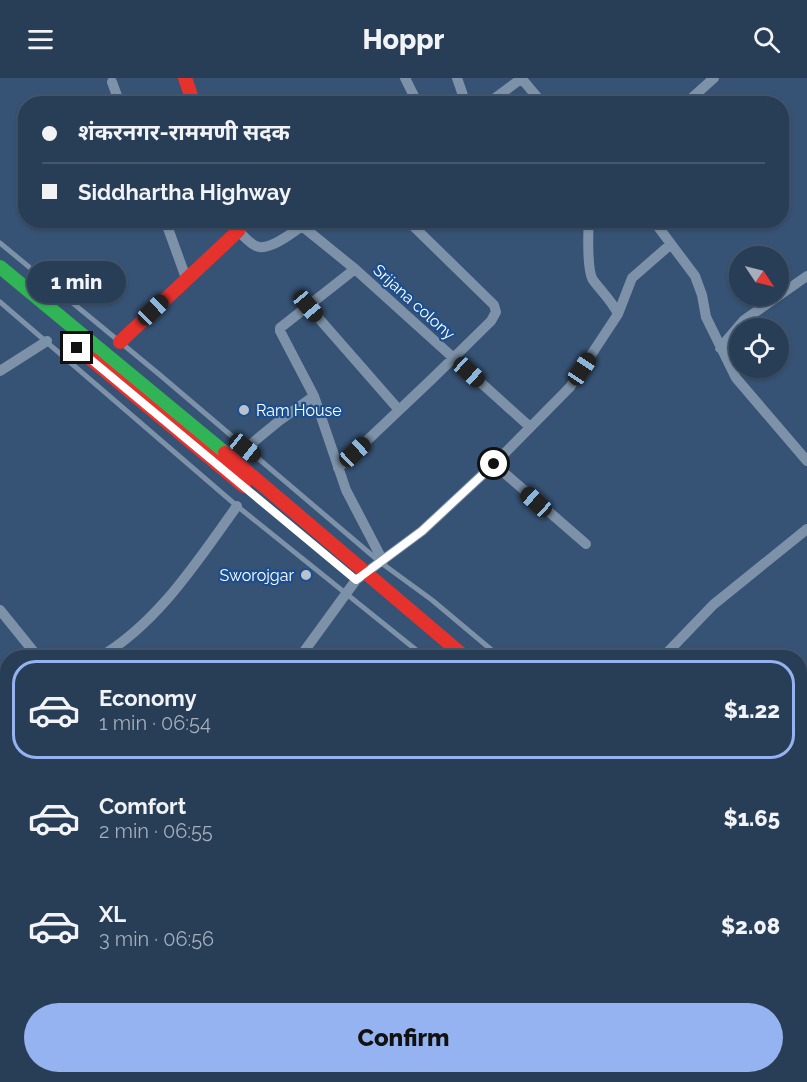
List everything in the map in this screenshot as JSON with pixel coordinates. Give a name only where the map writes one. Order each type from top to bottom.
[{"type":"main road","points":[[185,78],[191,96]]},
{"type":"main road","points":[[120,342],[234,228]]},
{"type":"main road","points":[[0,267],[212,442],[441,650]]},
{"type":"main road","points":[[0,282],[93,362],[456,650]]},
{"type":"street","points":[[405,78],[414,96]]},
{"type":"street","points":[[457,78],[463,96]]},
{"type":"street","points":[[694,96],[714,78]]},
{"type":"street","points":[[498,96],[522,79],[536,96]]},
{"type":"street","points":[[112,82],[117,96]]},
{"type":"street","points":[[168,228],[186,278]]},
{"type":"street","points":[[238,228],[255,246],[262,248],[272,245],[298,228]]},
{"type":"street","name":"Srijana colony","points":[[311,228],[530,427]]},
{"type":"street","points":[[338,468],[453,358],[496,312],[494,305],[415,228]]},
{"type":"street","points":[[590,228],[588,267],[592,279],[612,302],[618,314]]},
{"type":"street","points":[[659,228],[695,276],[702,295],[706,317],[736,378],[807,461]]},
{"type":"street","points":[[305,650],[361,576],[422,531],[494,464],[570,387],[618,314],[632,278],[671,244]]},
{"type":"street","points":[[355,269],[281,326],[280,331],[314,396],[355,511],[381,561]]},
{"type":"street","points":[[720,348],[744,320],[807,276]]},
{"type":"street","points":[[308,306],[399,410]]},
{"type":"street","points":[[0,371],[46,341]]},
{"type":"street","points":[[245,448],[314,396]]},
{"type":"street","points":[[494,464],[586,544]]},
{"type":"street","points":[[110,650],[145,624],[176,588],[237,506]]},
{"type":"street","points":[[670,650],[713,605],[807,529]]},
{"type":"street","points":[[0,610],[32,650]]},
{"type":"lane","points":[[0,243],[381,561],[492,650]]},
{"type":"lane","points":[[0,302],[237,506],[416,650]]},
{"type":"traffic: fast","points":[[0,267],[225,453]]},
{"type":"traffic: jam","points":[[185,78],[191,96]]},
{"type":"traffic: jam","points":[[120,342],[238,231],[237,228]]},
{"type":"traffic: jam","points":[[73,344],[244,486]]},
{"type":"traffic: jam","points":[[225,453],[457,650]]},
{"type":"place","name":"Ram House","points":[[244,410]]},
{"type":"place","name":"Sworojgar","points":[[306,575]]},
{"type":"route","points":[[77,348],[356,580],[422,531],[494,464]]}]
